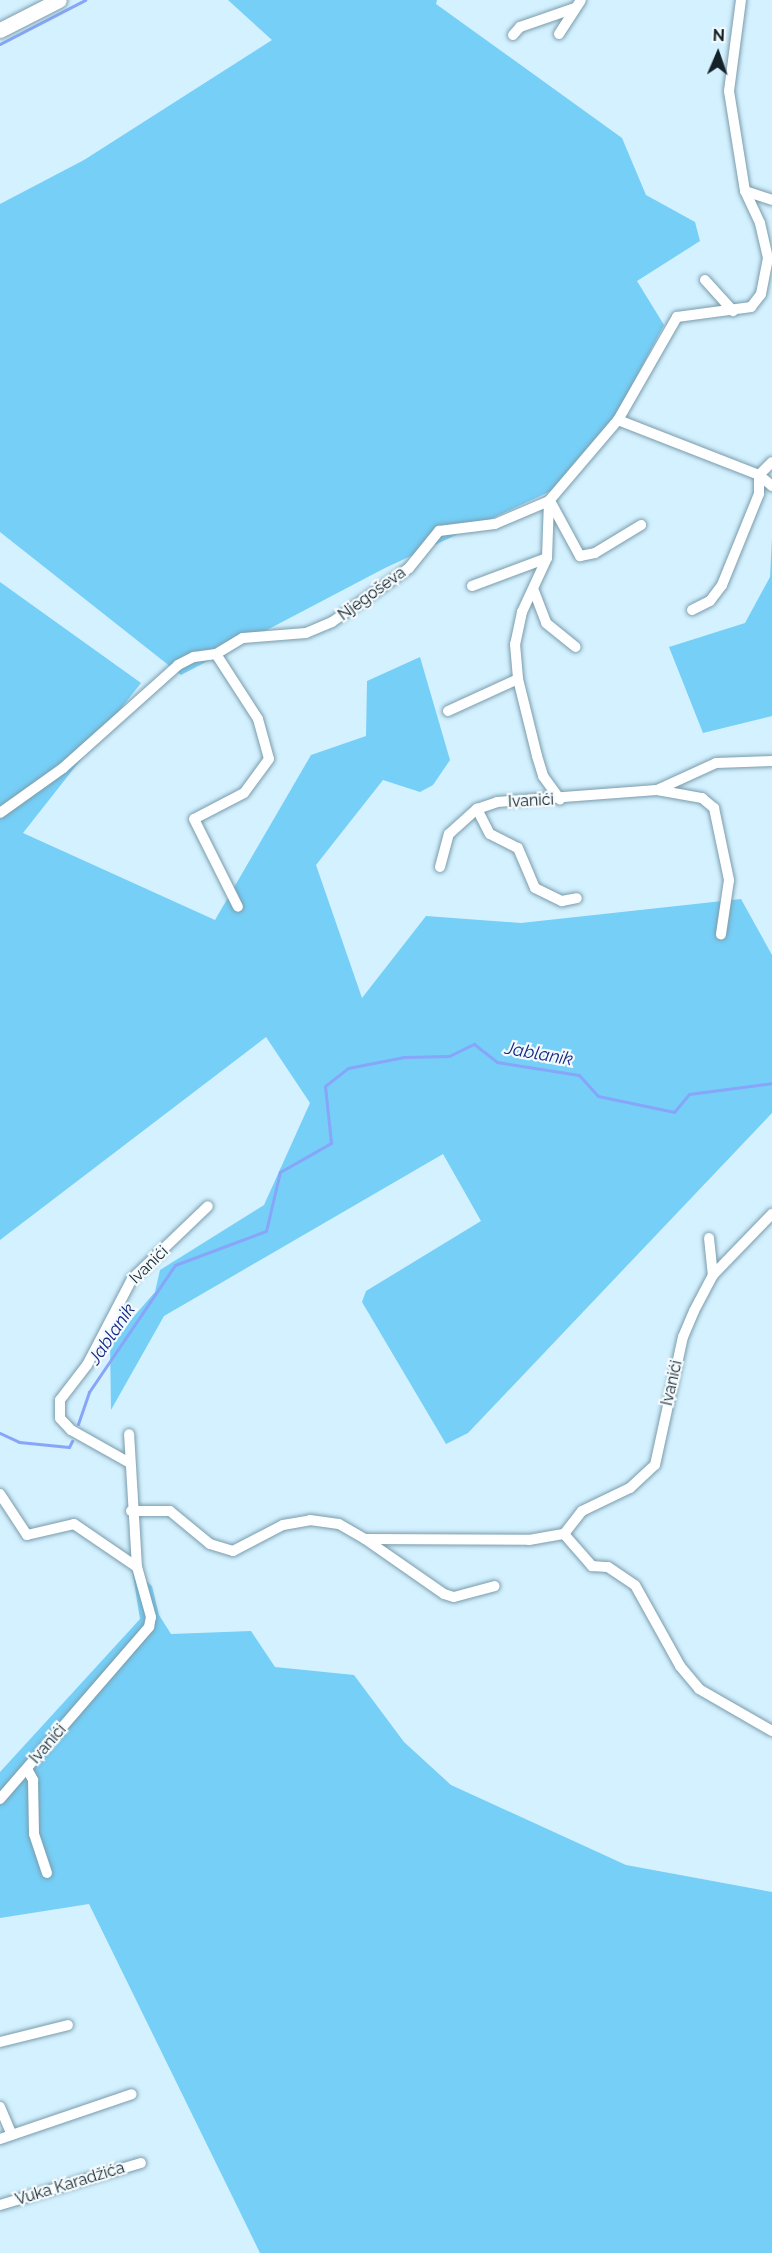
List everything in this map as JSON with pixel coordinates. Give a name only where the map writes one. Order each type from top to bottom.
[{"type":"main road","points":[[0,30],[59,0]]},
{"type":"street","name":"Njegoševa","points":[[0,813],[140,704],[166,673],[194,657],[216,654],[243,638],[306,633],[332,622],[409,568],[439,531],[495,524],[549,501],[618,420],[677,317],[733,312],[751,307],[768,275],[768,248],[745,191],[729,91],[741,0]]},
{"type":"street","points":[[558,34],[578,4]]},
{"type":"street","points":[[513,35],[520,27],[578,4]]},
{"type":"street","points":[[745,191],[772,200]]},
{"type":"street","points":[[705,280],[715,286],[733,312]]},
{"type":"street","points":[[618,420],[759,475],[772,486]]},
{"type":"street","points":[[692,610],[710,601],[722,585],[759,494],[759,475],[772,462]]},
{"type":"street","points":[[549,501],[580,556],[595,553],[641,525]]},
{"type":"street","points":[[549,501],[547,558],[534,591],[522,612],[515,644],[518,679],[543,776],[560,799]]},
{"type":"street","points":[[472,586],[547,558]]},
{"type":"street","points":[[534,591],[546,624],[576,647]]},
{"type":"street","points":[[216,654],[258,719],[269,759],[244,793],[194,819],[238,907]]},
{"type":"street","points":[[448,711],[518,679]]},
{"type":"street","name":"Ivanići","points":[[657,790],[716,764],[772,761]]},
{"type":"street","name":"Ivanići","points":[[440,867],[449,834],[477,809],[497,802],[657,790],[702,798],[714,808],[729,880],[721,934]]},
{"type":"street","points":[[477,809],[490,834],[518,848],[535,888],[562,901],[576,898]]},
{"type":"street","name":"Ivanići","points":[[128,1462],[71,1430],[60,1418],[60,1400],[87,1365],[132,1279],[208,1206]]},
{"type":"street","name":"Ivanići","points":[[564,1534],[582,1511],[645,1479],[655,1465],[683,1337],[713,1275],[772,1214]]},
{"type":"street","points":[[709,1238],[713,1275]]},
{"type":"street","name":"Ivanići","points":[[0,1799],[149,1627],[151,1617],[137,1567],[131,1511],[129,1434]]},
{"type":"street","points":[[0,1494],[27,1535],[74,1524],[137,1567]]},
{"type":"street","points":[[131,1511],[170,1511],[210,1544],[233,1551],[294,1521],[330,1521],[365,1539],[444,1594],[454,1597],[495,1586]]},
{"type":"street","points":[[365,1539],[529,1540],[564,1534],[592,1566],[608,1567],[634,1585],[680,1666],[699,1689],[772,1731]]},
{"type":"street","points":[[27,1769],[33,1780],[34,1834],[47,1873]]},
{"type":"street","points":[[0,2042],[68,2025]]},
{"type":"street","points":[[0,2139],[132,2094]]},
{"type":"street","points":[[0,2108],[12,2135]]},
{"type":"street","name":"Vuka Karadžića","points":[[0,2205],[141,2163]]},
{"type":"shaded area","points":[[228,0],[437,0],[436,4],[622,138],[646,195],[695,222],[700,241],[637,281],[664,325],[615,417],[551,491],[385,568],[181,675],[0,532],[0,204],[84,160],[272,40]]},
{"type":"shaded area","points":[[772,538],[772,716],[703,733],[669,647],[745,623],[770,577]]},
{"type":"shaded area","points":[[0,582],[141,683],[23,833],[215,920],[311,755],[366,736],[367,681],[420,657],[450,760],[433,785],[420,792],[383,780],[316,865],[362,998],[426,916],[521,923],[741,899],[772,955],[772,1113],[468,1433],[446,1444],[362,1302],[366,1291],[481,1221],[443,1154],[164,1316],[111,1410],[110,1344],[155,1292],[160,1270],[264,1205],[310,1103],[266,1037],[0,1240]]},
{"type":"shaded area","points":[[132,1569],[152,1586],[159,1615],[171,1634],[251,1631],[275,1667],[354,1675],[404,1742],[451,1785],[626,1865],[772,1892],[772,2253],[260,2253],[89,1904],[0,1918],[0,1772],[140,1619]]},
{"type":"waterway","points":[[0,44],[85,0]]},
{"type":"waterway","name":"Jablanik","points":[[78,1424],[89,1392],[175,1265],[266,1231],[280,1172],[331,1143],[325,1086],[348,1068],[404,1057],[449,1056],[474,1044],[497,1062],[579,1075],[598,1096],[674,1112],[689,1094],[772,1083]]},
{"type":"waterway","name":"Jablanik","points":[[0,1433],[19,1442],[69,1447],[72,1441]]}]
